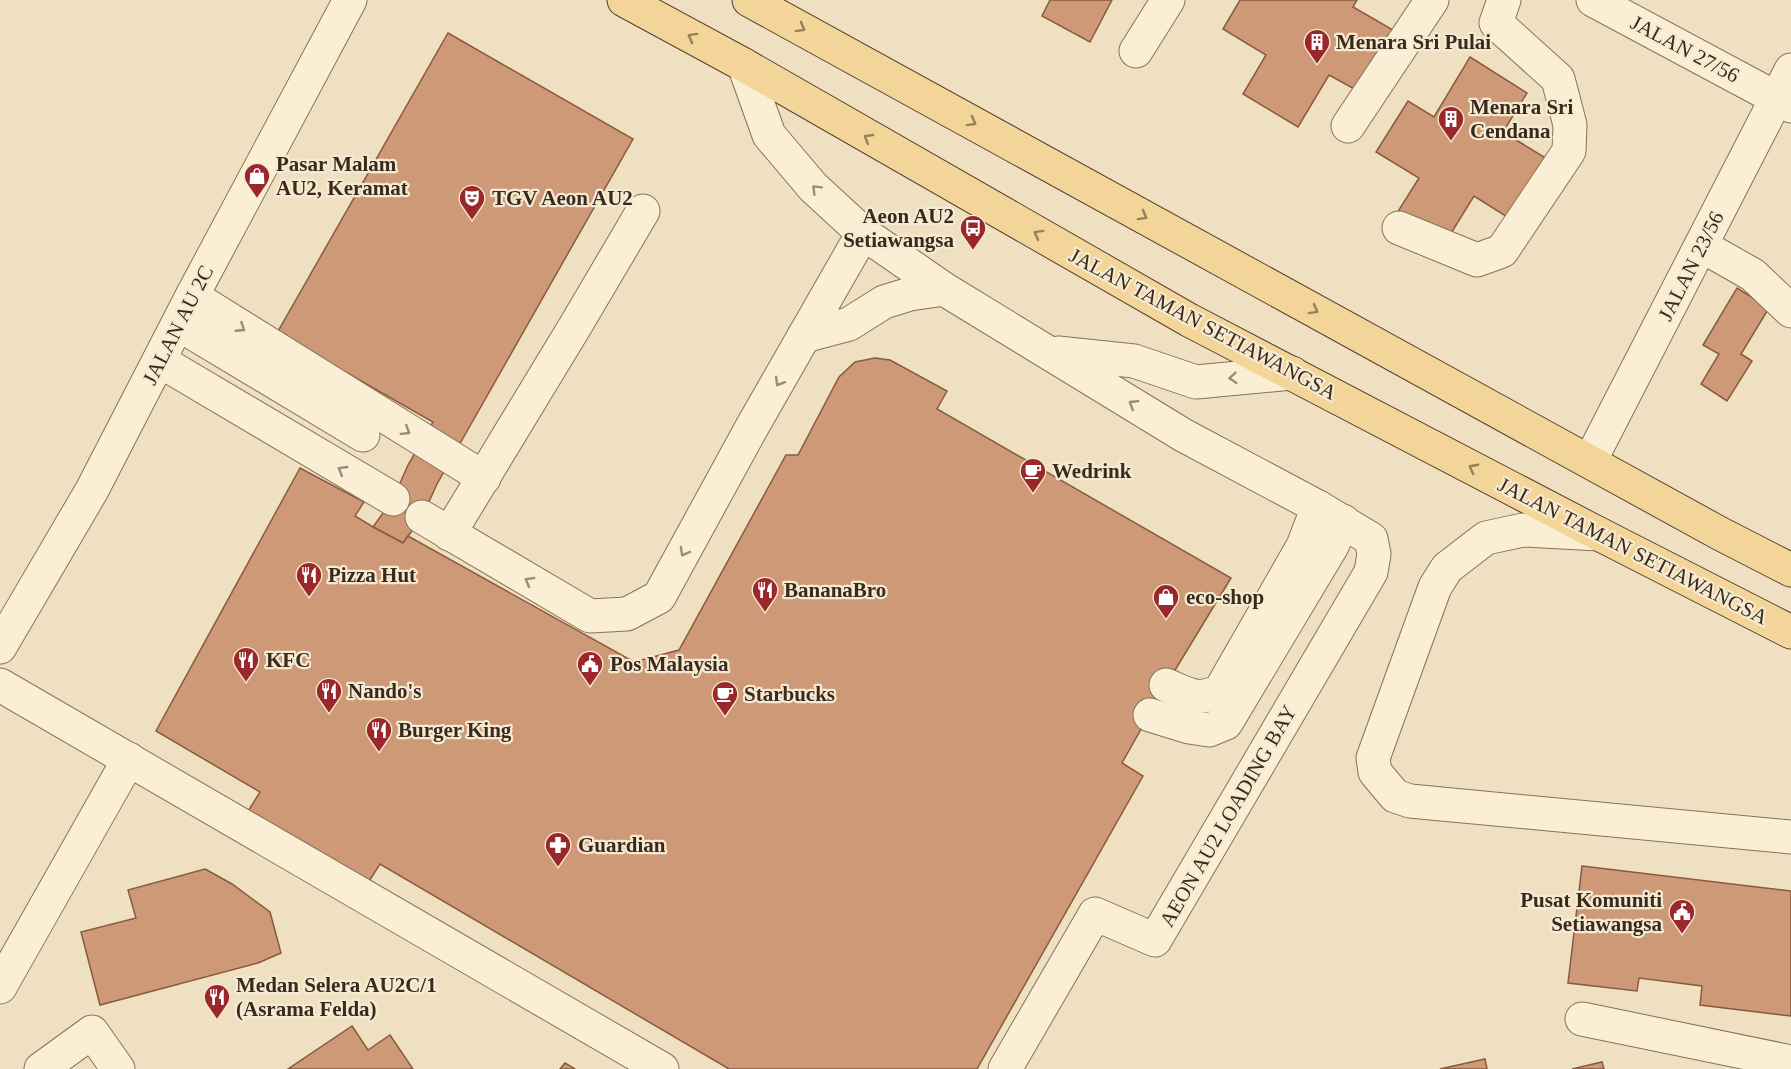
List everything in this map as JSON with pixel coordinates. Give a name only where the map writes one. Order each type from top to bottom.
[{"type":"main road","name":"JALAN TAMAN SETIAWANGSA","points":[[624,0],[744,65],[1189,320],[1791,632]]},
{"type":"main road","points":[[749,0],[1719,533],[1791,570]]},
{"type":"street","name":"JALAN AU 2C","points":[[0,648],[92,490],[350,0]]},
{"type":"street","points":[[1136,51],[1168,0]]},
{"type":"street","points":[[1348,126],[1432,0]]},
{"type":"street","points":[[1399,228],[1477,260],[1502,251],[1569,151],[1570,125],[1558,79],[1496,23],[1504,0]]},
{"type":"street","name":"JALAN 27/56","points":[[1593,0],[1787,91]]},
{"type":"street","points":[[744,65],[769,135],[813,187],[869,237],[944,289],[1183,435],[1330,514]]},
{"type":"street","name":"JALAN 23/56","points":[[1590,461],[1702,246],[1787,91]]},
{"type":"street","points":[[449,534],[643,211]]},
{"type":"street","points":[[422,517],[590,616],[627,614],[659,597],[811,324],[869,237]]},
{"type":"street","points":[[1702,246],[1753,275],[1791,311]]},
{"type":"street","points":[[811,324],[849,324],[884,302],[910,294],[944,289]]},
{"type":"street","points":[[175,331],[359,444]]},
{"type":"street","points":[[175,331],[484,478]]},
{"type":"street","points":[[175,331],[393,500]]},
{"type":"street","points":[[1051,353],[1134,361],[1196,382],[1292,373]]},
{"type":"street","points":[[1183,435],[1196,382]]},
{"type":"street","points":[[1166,685],[1195,698],[1220,691],[1303,546],[1330,514]]},
{"type":"street","points":[[1150,715],[1189,727],[1209,730],[1226,723],[1332,546],[1330,514]]},
{"type":"street","name":"AEON AU2 LOADING BAY","points":[[1005,1069],[1095,914],[1155,940],[1371,572],[1374,554],[1371,539],[1330,514]]},
{"type":"street","points":[[1599,534],[1522,530],[1486,538],[1447,568],[1435,587],[1373,758],[1375,772],[1395,796],[1410,801],[1791,837]]},
{"type":"street","points":[[0,685],[662,1069]]},
{"type":"street","points":[[0,987],[129,759]]},
{"type":"street","points":[[1582,1019],[1791,1062]]},
{"type":"street","points":[[40,1069],[92,1032],[118,1069]]},
{"type":"building","points":[[1050,0],[1112,0],[1090,42],[1042,16]]},
{"type":"building","name":"Menara Sri Pulai","points":[[1240,0],[1357,0],[1353,7],[1393,30],[1358,91],[1329,75],[1298,127],[1243,94],[1266,55],[1223,29]]},
{"type":"building","points":[[448,33],[633,139],[437,484],[422,517],[403,543],[373,527],[393,499],[408,465],[433,422],[277,333]]},
{"type":"building","name":"Menara Sri Cendana","points":[[1470,57],[1527,93],[1503,132],[1549,160],[1512,220],[1474,196],[1445,243],[1397,213],[1419,178],[1376,152],[1408,101],[1434,117]]},
{"type":"building","points":[[1737,288],[1769,308],[1741,354],[1752,361],[1727,401],[1701,384],[1719,354],[1703,345]]},
{"type":"building","points":[[875,358],[890,360],[947,391],[937,409],[1231,578],[1122,763],[1143,776],[977,1069],[729,1069],[380,864],[366,886],[245,816],[260,792],[156,731],[300,468],[364,502],[355,516],[373,527],[403,543],[408,536],[634,662],[679,650],[786,455],[798,455],[839,377],[855,362]]},
{"type":"building","name":"Pusat Komuniti Setiawangsa","points":[[1582,866],[1791,891],[1791,1016],[1700,1005],[1702,986],[1639,978],[1637,991],[1568,983]]},
{"type":"building","points":[[205,869],[232,884],[270,912],[281,953],[258,963],[100,1005],[81,932],[136,918],[128,890]]},
{"type":"building","points":[[352,1026],[368,1050],[390,1035],[413,1069],[288,1069]]},
{"type":"building","points":[[1485,1059],[1487,1069],[1440,1069]]},
{"type":"building","points":[[1602,1062],[1604,1069],[1572,1069]]},
{"type":"building","points":[[565,1063],[575,1069],[560,1069]]},
{"type":"place","name":"Menara Sri Pulai","points":[[1317,65]]},
{"type":"place","name":"Menara Sri Cendana","points":[[1451,142]]},
{"type":"place","name":"Pasar Malam AU2, Keramat","points":[[257,199]]},
{"type":"place","name":"TGV Aeon AU2","points":[[472,221]]},
{"type":"place","name":"Aeon AU2 Setiawangsa","points":[[973,251]]},
{"type":"place","name":"Wedrink","points":[[1033,494]]},
{"type":"place","name":"Pizza Hut","points":[[309,598]]},
{"type":"place","name":"BananaBro","points":[[765,613]]},
{"type":"place","name":"eco-shop","points":[[1166,620]]},
{"type":"place","name":"KFC","points":[[246,683]]},
{"type":"place","name":"Pos Malaysia","points":[[590,687]]},
{"type":"place","name":"Nando's","points":[[329,714]]},
{"type":"place","name":"Starbucks","points":[[725,717]]},
{"type":"place","name":"Burger King","points":[[379,753]]},
{"type":"place","name":"Guardian","points":[[558,868]]},
{"type":"place","name":"Pusat Komuniti Setiawangsa","points":[[1682,935]]},
{"type":"place","name":"Medan Selera AU2C/1 (Asrama Felda)","points":[[217,1020]]}]
